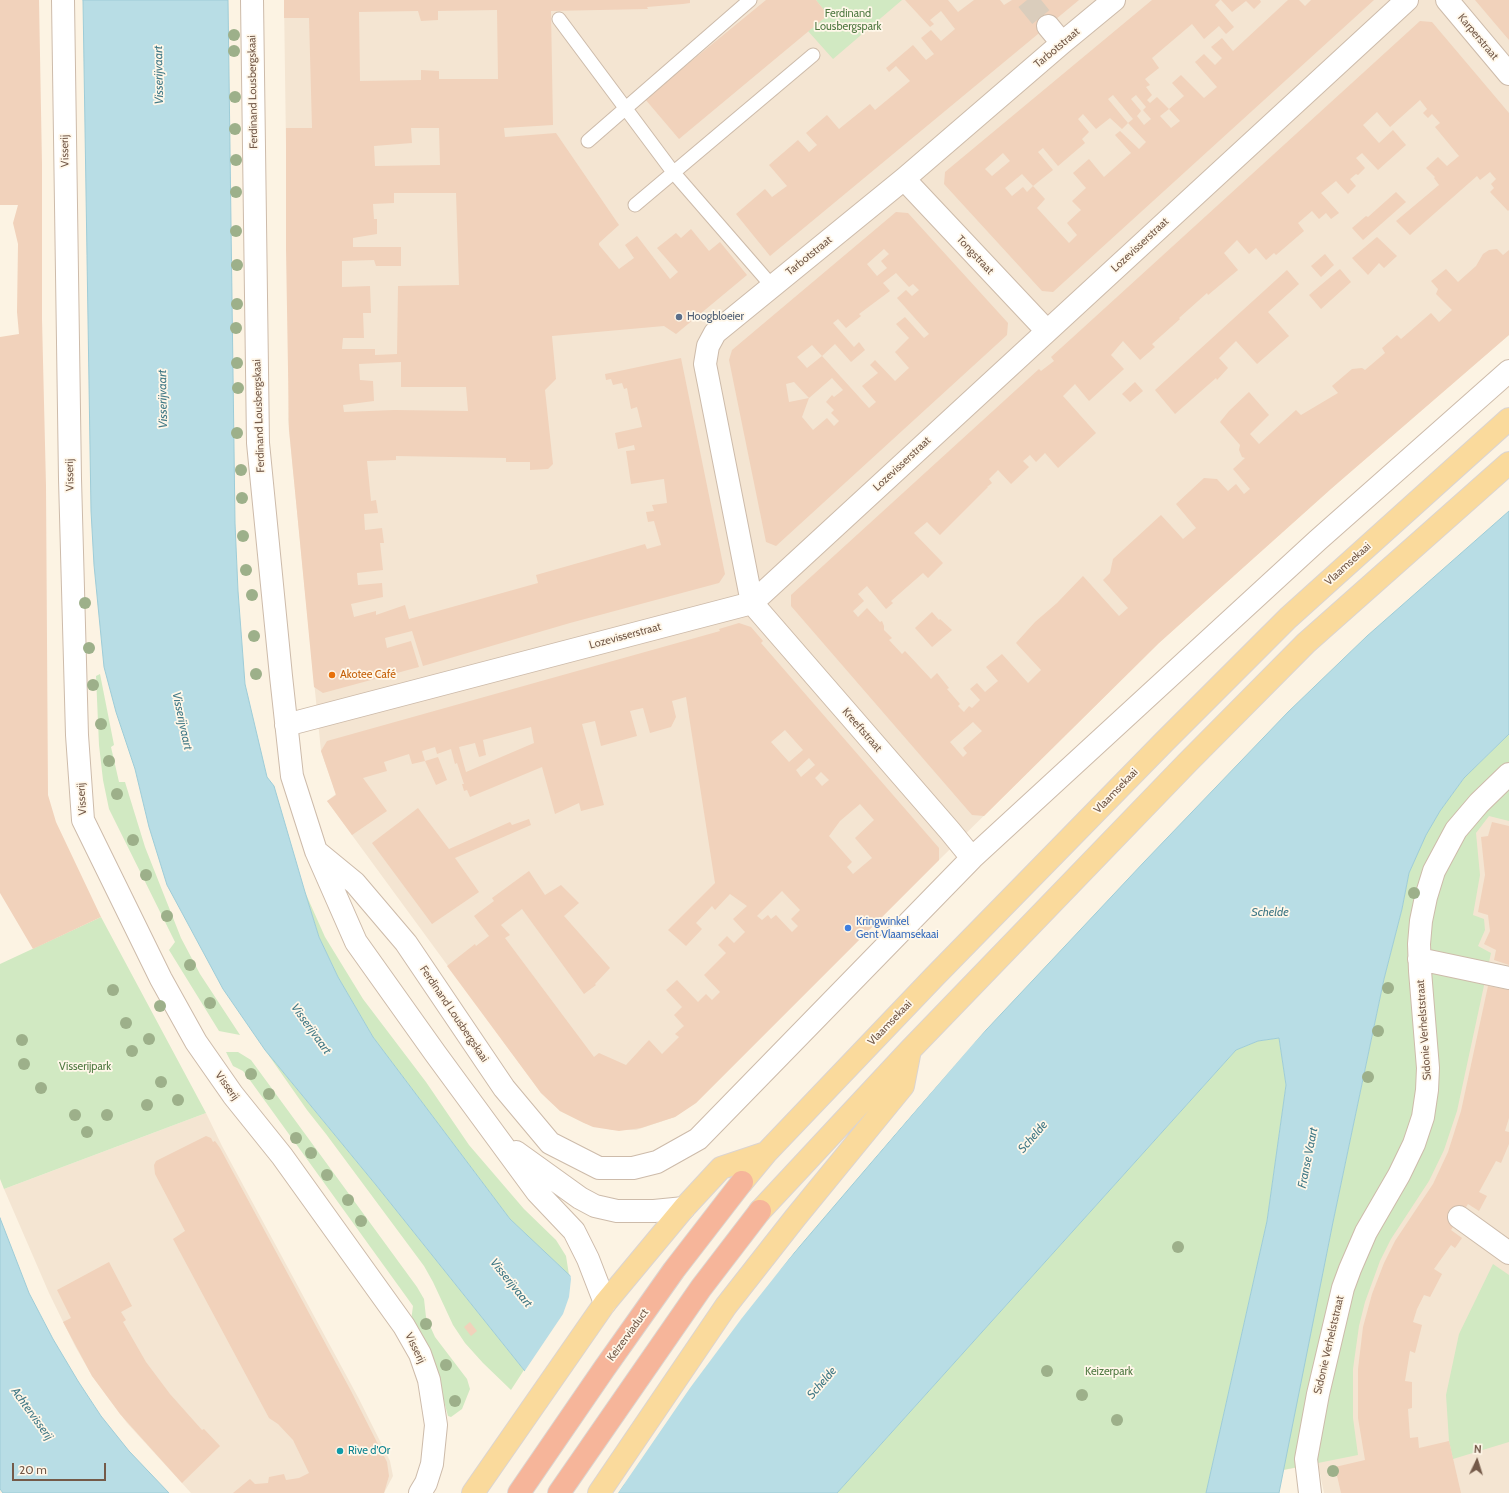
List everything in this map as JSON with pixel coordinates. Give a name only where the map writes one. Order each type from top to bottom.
[{"type":"highway","name":"Keizerviaduct","points":[[519,1493],[674,1270],[742,1182]]},
{"type":"highway","points":[[559,1493],[701,1288],[760,1212]]},
{"type":"main road","name":"Vlaamsekaai","points":[[742,1182],[766,1153],[934,977],[1288,618],[1509,419]]},
{"type":"main road","points":[[760,1212],[910,1050],[1187,763],[1306,643],[1509,463]]},
{"type":"main road","points":[[599,1493],[726,1306],[795,1218],[903,1086],[910,1050]]},
{"type":"main road","points":[[473,1493],[605,1303],[684,1208],[721,1168],[766,1153]]},
{"type":"street","name":"Visserij","points":[[63,0],[70,479],[77,736],[83,820],[161,979],[196,1042],[233,1094],[282,1156],[404,1326],[420,1354],[429,1380],[436,1425],[432,1464],[426,1483],[420,1493]]},
{"type":"street","name":"Ferdinand Lousbergskaai","points":[[252,0],[258,442],[292,776],[316,851],[356,942],[537,1192],[574,1231],[588,1259],[605,1303]]},
{"type":"street","name":"Tarbotstraat","points":[[752,603],[705,364],[708,346],[715,333],[904,179],[1114,0]]},
{"type":"street","name":"Lozevisserstraat","points":[[286,725],[752,603],[1407,0]]},
{"type":"street","name":"Karperstraat","points":[[1447,0],[1509,74]]},
{"type":"street","points":[[1048,26],[1062,43]]},
{"type":"street","name":"Tongstraat","points":[[904,179],[1047,331]]},
{"type":"street","points":[[972,858],[1318,540],[1509,371]]},
{"type":"street","name":"Kreeftstraat","points":[[752,603],[972,858]]},
{"type":"street","name":"Sidonie Verhelststraat","points":[[1310,1493],[1306,1459],[1318,1394],[1343,1288],[1366,1232],[1399,1175],[1414,1144],[1423,1117],[1428,1090],[1428,1068],[1419,959],[1421,921],[1426,897],[1434,871],[1456,830],[1479,803],[1509,774]]},
{"type":"street","name":"Ferdinand Lousbergskaai","points":[[316,851],[355,883],[406,943],[504,1088],[550,1142],[599,1168],[633,1168],[657,1162],[698,1139],[972,858]]},
{"type":"street","points":[[1419,959],[1509,978]]},
{"type":"street","name":"Ferdinand Lousbergskaai","points":[[502,1142],[580,1198],[595,1206],[617,1212],[654,1212],[684,1208]]},
{"type":"street","points":[[1459,1217],[1509,1253]]},
{"type":"lane","points":[[588,140],[750,0]]},
{"type":"lane","points":[[558,19],[673,172],[772,286]]},
{"type":"lane","points":[[635,206],[673,172],[813,55]]},
{"type":"shaded area","points":[[284,0],[1509,0],[1509,335],[1332,488],[1159,643],[696,1103],[675,1117],[636,1130],[612,1130],[584,1123],[560,1111],[541,1093],[327,801],[336,794],[321,751],[288,421],[289,365]]},
{"type":"shaded area","points":[[1509,734],[1509,1493],[1324,1493],[1318,1464],[1283,1470],[1333,1222]]},
{"type":"shaded area","points":[[206,1113],[222,1146],[359,1399],[390,1461],[393,1476],[384,1493],[191,1493],[127,1423],[92,1376],[75,1346],[49,1293],[4,1189]]},
{"type":"green space","name":"Ferdinand Lousbergspark","points":[[816,0],[902,0],[833,59],[808,31],[828,15]]},
{"type":"green space","points":[[100,674],[114,745],[111,747],[119,782],[125,782],[145,847],[181,938],[200,974],[240,1035],[219,1031],[169,950],[175,942],[109,809],[103,780],[99,745],[96,676]]},
{"type":"green space","points":[[1509,734],[1509,821],[1489,816],[1476,833],[1480,875],[1473,915],[1484,919],[1485,930],[1478,946],[1491,953],[1457,1111],[1444,1150],[1429,1181],[1391,1239],[1380,1261],[1365,1302],[1359,1326],[1353,1369],[1353,1418],[1358,1455],[1283,1470],[1384,979],[1402,909],[1409,873],[1426,834],[1440,811],[1464,778]]},
{"type":"green space","points":[[305,892],[325,937],[363,999],[426,1082],[469,1145],[524,1209],[556,1240],[566,1256],[569,1275],[510,1219],[373,1037],[338,977],[319,937]]},
{"type":"green space","name":"Visserijpark","points":[[101,917],[206,1113],[4,1189],[0,1179],[0,964]]},
{"type":"green space","name":"Keizerpark","points":[[1279,1038],[1286,1085],[1267,1221],[1206,1493],[837,1493],[1236,1050],[1258,1041]]},
{"type":"green space","points":[[265,1050],[376,1185],[524,1370],[511,1390],[465,1343],[453,1325],[424,1266],[307,1110]]},
{"type":"green space","points":[[226,1052],[238,1052],[251,1060],[417,1287],[424,1299],[426,1317],[435,1337],[467,1379],[470,1389],[462,1409],[451,1417],[448,1416],[439,1383],[411,1321],[413,1306],[243,1071],[233,1066]]},
{"type":"green space","points":[[1493,1264],[1509,1275],[1509,1442],[1453,1459],[1449,1441],[1446,1395],[1459,1334]]},
{"type":"water","points":[[83,0],[228,0],[235,523],[238,591],[245,684],[267,777],[274,786],[319,937],[338,977],[373,1037],[510,1219],[689,1388],[759,1294],[971,1046],[1288,712],[1367,636],[1509,511],[1509,734],[1464,778],[1440,811],[1426,835],[1409,873],[1402,909],[1384,979],[1333,1222],[1279,1493],[1206,1493],[1267,1221],[1286,1085],[1279,1038],[1258,1041],[1236,1050],[837,1493],[618,1493],[624,1484],[524,1370],[376,1185],[265,1050],[223,989],[167,885],[149,827],[135,769],[116,712],[104,667],[94,565],[91,511]]},
{"type":"water","name":"Achtervisserij","points":[[0,1218],[29,1293],[53,1339],[78,1381],[101,1416],[129,1451],[169,1493],[3,1493],[0,1489]]},
{"type":"pier","points":[[1014,997],[811,1231],[742,1318],[690,1388],[618,1493],[616,1493],[621,1485],[524,1372],[563,1314],[569,1297],[571,1279],[570,1272],[689,1385],[758,1292],[970,1044]]},
{"type":"building","points":[[0,0],[39,0],[42,165],[42,319],[46,486],[48,795],[56,822],[101,917],[33,949],[0,893],[0,337],[19,334],[17,312],[18,244],[13,223],[18,205],[0,205]]},
{"type":"building","points":[[284,0],[690,0],[690,3],[647,7],[648,9],[551,11],[553,125],[504,128],[505,137],[556,133],[619,225],[599,243],[599,245],[619,269],[634,258],[625,245],[637,236],[670,279],[678,272],[657,248],[676,233],[681,238],[691,229],[709,251],[720,242],[747,275],[676,334],[664,326],[552,336],[556,379],[545,390],[553,464],[548,469],[530,470],[530,462],[506,462],[506,458],[396,456],[396,460],[367,461],[371,501],[376,500],[378,513],[364,514],[365,530],[382,528],[384,543],[380,543],[383,570],[357,573],[358,585],[382,583],[383,597],[351,604],[354,617],[376,611],[376,615],[405,605],[409,619],[538,583],[536,575],[645,544],[647,549],[661,545],[654,521],[648,522],[646,512],[654,511],[652,505],[667,503],[664,479],[631,484],[626,451],[635,450],[634,445],[618,449],[615,433],[642,427],[637,407],[631,409],[627,388],[624,389],[622,383],[613,385],[611,379],[606,380],[605,374],[681,358],[725,574],[719,583],[570,623],[423,666],[412,631],[385,638],[387,648],[411,641],[419,667],[323,693],[314,687],[289,429],[286,249],[286,128],[312,128],[309,18],[284,18]],"holes":[[[497,10],[498,79],[439,79],[439,71],[421,70],[421,80],[360,81],[359,12],[418,11],[421,21],[438,20],[438,11]],[[411,128],[439,128],[440,165],[375,166],[374,146],[412,143]],[[394,193],[456,193],[459,285],[398,286],[397,354],[375,355],[375,349],[342,349],[343,338],[364,338],[363,313],[371,313],[370,286],[342,287],[342,261],[374,260],[376,266],[401,266],[401,247],[353,247],[353,238],[377,234],[377,219],[374,219],[373,204],[394,203]],[[401,362],[401,387],[466,387],[468,411],[394,410],[344,412],[343,405],[374,401],[373,381],[360,380],[359,364]]]},
{"type":"building","points":[[766,0],[816,0],[828,15],[679,139],[645,99]]},
{"type":"building","points":[[905,0],[948,0],[958,12],[974,0],[1000,0],[1004,5],[1012,0],[1079,0],[770,256],[736,214],[765,189],[772,197],[787,186],[769,165],[798,140],[809,152],[817,145],[806,133],[827,115],[839,129],[870,104],[875,110],[910,81],[896,66],[889,72],[886,68],[913,45],[926,60],[934,54],[921,38],[931,30],[941,41],[955,29],[941,11],[930,20],[934,24],[930,27]]},
{"type":"building","points":[[1152,0],[1220,0],[1215,5],[1234,27],[1226,34],[1219,26],[1204,39],[1192,24],[1152,58],[1159,68],[1145,79],[1150,85],[1146,87],[1152,95],[1147,100],[1150,103],[1157,97],[1169,109],[1184,96],[1172,83],[1181,75],[1204,98],[1217,87],[1195,62],[1204,54],[1215,65],[1222,58],[1211,47],[1222,38],[1233,51],[1288,0],[1299,0],[1305,6],[1311,0],[1374,0],[1053,292],[1042,291],[944,184],[945,172]],"holes":[[[1113,95],[1133,119],[1128,123],[1108,99]],[[1136,95],[1146,107],[1143,110],[1151,119],[1144,125],[1137,116],[1141,111],[1131,99]],[[1169,109],[1180,121],[1171,128],[1160,116]],[[1083,114],[1096,129],[1110,118],[1122,129],[1128,123],[1146,142],[1139,149],[1120,131],[1115,135],[1131,153],[1104,177],[1089,159],[1073,173],[1086,188],[1072,201],[1081,210],[1067,223],[1077,235],[1069,243],[1037,208],[1045,199],[1033,186],[1053,170],[1038,152],[1043,148],[1058,166],[1085,143],[1082,139],[1089,132],[1078,119]],[[1003,153],[1010,161],[992,176],[985,169]],[[1022,174],[1033,186],[1027,192],[1023,187],[1012,196],[1005,188]]]},
{"type":"building","points":[[1221,0],[1260,0],[1261,2],[1254,9],[1246,1],[1232,12]]},
{"type":"building","points":[[1475,0],[1509,0],[1509,40],[1503,33]]},
{"type":"building","points":[[1420,21],[1432,22],[1509,113],[1509,210],[1508,211],[1490,192],[1494,188],[1491,184],[1496,179],[1490,172],[1480,180],[1477,176],[1410,235],[1396,221],[1439,185],[1434,178],[1435,177],[1426,168],[1438,157],[1447,166],[1459,156],[1435,127],[1440,123],[1432,114],[1428,118],[1423,113],[1427,109],[1420,100],[1390,127],[1377,112],[1363,125],[1379,143],[1393,130],[1406,145],[1378,170],[1362,153],[1356,158],[1365,168],[1358,175],[1356,174],[1350,179],[1356,186],[1348,194],[1336,181],[1321,193],[1339,213],[1331,219],[1326,213],[1319,219],[1312,211],[1298,223],[1304,231],[1276,255],[1274,253],[1266,260],[1256,248],[1249,254],[1237,240],[1224,253],[1238,270],[1208,295],[1207,293],[1179,318],[1180,319],[1152,344],[1155,347],[1140,360],[1123,341],[1111,355],[1124,369],[1089,401],[1075,384],[1063,396],[1096,433],[1058,468],[1045,453],[1036,462],[1030,455],[1023,461],[1029,467],[1011,484],[998,470],[989,479],[992,483],[940,535],[927,522],[914,533],[943,563],[928,578],[923,573],[891,601],[893,603],[886,609],[867,586],[858,594],[864,601],[853,611],[858,617],[867,608],[880,622],[882,621],[884,630],[892,638],[889,640],[902,654],[905,651],[931,679],[937,673],[949,688],[947,689],[960,704],[958,706],[964,712],[969,706],[972,708],[980,700],[970,689],[977,683],[985,692],[998,681],[986,667],[1002,654],[1028,683],[1041,670],[1016,643],[1035,622],[1057,603],[1083,576],[1119,616],[1128,608],[1103,580],[1110,573],[1113,559],[1161,515],[1183,539],[1196,528],[1176,504],[1204,478],[1217,479],[1228,491],[1236,484],[1244,494],[1250,489],[1233,469],[1245,458],[1242,457],[1239,450],[1240,445],[1220,422],[1249,392],[1269,415],[1250,434],[1259,444],[1296,410],[1301,415],[1338,393],[1332,386],[1352,369],[1362,368],[1365,370],[1385,353],[1382,348],[1397,335],[1401,339],[1431,313],[1439,322],[1452,310],[1436,294],[1438,289],[1431,281],[1446,269],[1458,282],[1476,266],[1483,254],[1489,250],[1497,249],[1503,255],[1509,250],[1509,335],[1332,488],[1159,643],[984,816],[972,815],[791,606],[791,595],[1039,369],[1041,371],[1054,361],[1051,357]],"holes":[[[973,722],[982,731],[963,748],[967,753],[963,757],[950,742]]]},
{"type":"building","points":[[1396,192],[1406,202],[1363,240],[1352,228],[1366,216],[1368,217]]},
{"type":"building","points":[[896,212],[908,213],[1008,323],[1007,335],[776,546],[766,542],[729,360],[732,350]],"holes":[[[884,249],[889,254],[881,261],[887,268],[877,276],[867,264]],[[896,273],[909,287],[913,284],[919,290],[912,296],[906,290],[897,298],[929,334],[924,338],[905,317],[896,324],[909,338],[895,352],[909,368],[895,381],[875,360],[870,365],[878,373],[862,386],[876,402],[869,408],[822,356],[835,344],[851,362],[865,350],[859,342],[854,347],[833,323],[838,319],[846,328],[861,316],[859,314],[890,291],[883,283]],[[812,345],[822,356],[807,368],[797,357]],[[832,378],[843,390],[834,397],[832,395],[826,402],[834,410],[831,413],[839,421],[834,426],[827,418],[813,430],[802,417],[809,398]],[[794,382],[809,398],[789,402],[786,384]]]},
{"type":"building","points":[[1377,237],[1397,256],[1384,268],[1379,263],[1368,275],[1352,258]]},
{"type":"building","points":[[1325,254],[1334,265],[1321,277],[1311,266]]},
{"type":"building","points":[[1340,269],[1351,282],[1321,309],[1309,295]]},
{"type":"building","points":[[1287,270],[1299,284],[1268,312],[1289,336],[1257,364],[1236,341],[1219,358],[1228,368],[1217,380],[1216,378],[1175,414],[1155,390]]},
{"type":"building","points":[[1135,382],[1143,391],[1130,402],[1122,394]]},
{"type":"building","points":[[932,612],[939,620],[940,619],[952,630],[932,647],[915,628]]},
{"type":"building","points":[[739,623],[751,627],[763,641],[761,643],[939,848],[939,860],[696,1103],[675,1117],[641,1128],[619,1131],[593,1127],[560,1111],[541,1093],[447,966],[475,944],[476,946],[489,936],[474,916],[494,901],[492,898],[529,871],[545,895],[561,885],[579,903],[564,916],[610,968],[595,984],[596,985],[584,994],[522,909],[501,925],[510,935],[505,938],[594,1057],[599,1053],[626,1065],[649,1040],[662,1054],[679,1037],[675,1034],[684,1026],[674,1015],[682,1007],[666,990],[677,980],[698,1002],[706,994],[712,1000],[720,992],[704,975],[726,953],[718,945],[727,936],[734,943],[745,932],[733,919],[747,906],[730,894],[715,910],[712,906],[696,923],[702,929],[686,946],[668,930],[715,883],[686,697],[672,701],[676,717],[671,727],[650,733],[643,708],[630,711],[637,736],[601,746],[595,721],[582,724],[604,805],[581,811],[579,803],[555,814],[542,767],[470,797],[467,790],[464,791],[462,784],[464,784],[457,763],[455,764],[451,749],[437,754],[435,747],[422,751],[425,761],[412,764],[409,754],[384,762],[387,771],[363,778],[387,811],[352,835],[327,801],[336,795],[321,751],[327,741],[720,631],[719,629]],"holes":[[[531,727],[534,743],[466,772],[459,747],[475,743],[479,757],[486,755],[483,740]],[[785,730],[803,750],[789,762],[771,742]],[[809,758],[815,765],[801,777],[796,770]],[[821,772],[829,780],[822,786],[815,778]],[[860,804],[874,820],[855,838],[872,858],[853,874],[847,867],[852,862],[829,836],[840,821]],[[782,891],[800,910],[791,919],[798,926],[792,932],[776,915],[771,919],[768,915],[762,920],[757,916]]]},
{"type":"building","points":[[438,757],[447,780],[436,785],[425,761]]},
{"type":"building","points":[[418,808],[449,849],[510,822],[512,825],[529,819],[531,825],[455,858],[479,892],[432,924],[372,843]]},
{"type":"building","points":[[1492,822],[1509,826],[1509,965],[1494,960],[1496,950],[1484,944],[1490,931],[1488,915],[1478,912],[1485,875],[1481,837],[1488,836]]},
{"type":"building","points":[[1488,986],[1509,990],[1509,1118],[1505,1131],[1509,1132],[1509,1144],[1501,1163],[1496,1161],[1479,1192],[1487,1196],[1479,1211],[1468,1204],[1451,1230],[1462,1238],[1455,1248],[1451,1245],[1434,1269],[1442,1274],[1430,1297],[1424,1295],[1417,1309],[1413,1322],[1422,1325],[1415,1353],[1410,1351],[1405,1381],[1412,1382],[1412,1408],[1408,1409],[1410,1438],[1418,1437],[1419,1448],[1449,1441],[1461,1493],[1341,1493],[1335,1467],[1365,1460],[1358,1418],[1358,1369],[1363,1327],[1372,1294],[1384,1263],[1395,1241],[1433,1184],[1448,1152],[1461,1111]]},
{"type":"building","points":[[206,1136],[211,1138],[213,1142],[215,1141],[220,1148],[351,1391],[387,1462],[389,1476],[384,1493],[233,1493],[250,1479],[255,1484],[268,1483],[269,1477],[284,1474],[286,1480],[299,1478],[309,1473],[293,1440],[278,1424],[269,1418],[173,1239],[185,1231],[155,1174],[154,1165],[156,1161]]},
{"type":"building","points":[[109,1262],[132,1306],[121,1312],[126,1320],[123,1322],[146,1362],[170,1394],[202,1430],[204,1429],[220,1446],[182,1483],[120,1414],[92,1376],[63,1322],[71,1318],[57,1290]]},
{"type":"building","points":[[470,1322],[477,1331],[471,1336],[464,1327]]},
{"type":"tunnel","points":[[1027,0],[1048,26]]},
{"type":"place","name":"Hoogbloeier","points":[[679,317]]},
{"type":"place","name":"Akotee Café","points":[[332,675]]},
{"type":"place","name":"Kringwinkel Gent Vlaamsekaai","points":[[848,928]]},
{"type":"place","name":"Rive d'Or","points":[[340,1451]]},
{"type":"water label","name":"Visserijvaart","points":[[159,75]]},
{"type":"water label","name":"Visserijvaart","points":[[163,399]]},
{"type":"water label","name":"Visserijvaart","points":[[182,721]]},
{"type":"water label","name":"Schelde","points":[[1270,912]]},
{"type":"water label","name":"Visserijvaart","points":[[311,1029]]},
{"type":"water label","name":"Schelde","points":[[1033,1137]]},
{"type":"water label","name":"Franse Vaart","points":[[1308,1158]]},
{"type":"water label","name":"Visserijvaart","points":[[511,1283]]},
{"type":"water label","name":"Schelde","points":[[822,1383]]}]
